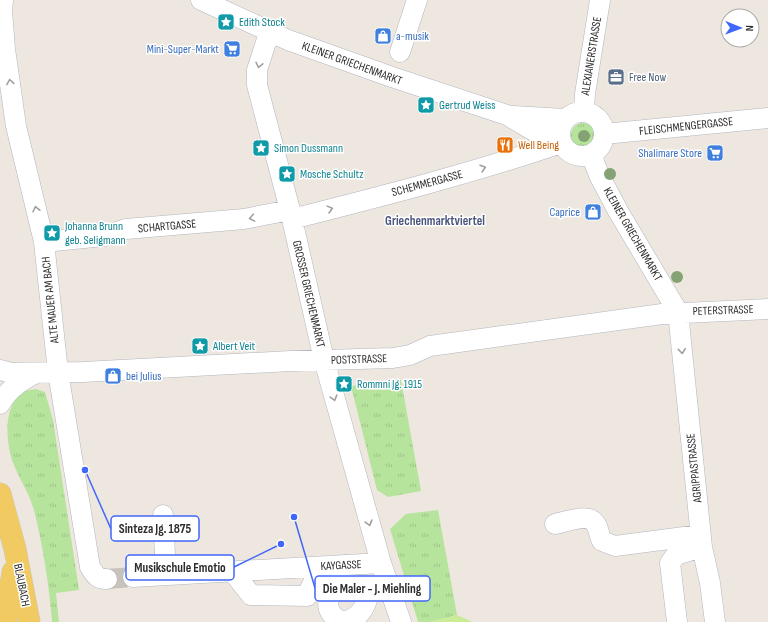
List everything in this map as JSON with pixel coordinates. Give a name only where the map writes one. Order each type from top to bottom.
[{"type":"main road","name":"BLAUBACH","points":[[0,494],[15,549],[29,622]]},
{"type":"main road","points":[[5,622],[15,549]]},
{"type":"street","name":"ALTE MAUER AM BACH","points":[[3,0],[2,10],[5,49],[16,126],[44,242],[58,372],[90,567],[101,577]]},
{"type":"street","name":"KLEINER GRIECHENMARKT","points":[[201,0],[269,33],[392,77],[507,115],[534,131],[562,133]]},
{"type":"street","points":[[400,52],[416,0]]},
{"type":"street","name":"ALEXIANERSTRASSE","points":[[584,111],[585,94],[600,0]]},
{"type":"street","name":"GROSSER GRIECHENMARKT","points":[[269,33],[257,70],[257,85],[291,215],[324,360],[381,563],[401,622]]},
{"type":"street","points":[[584,111],[592,114],[598,119],[603,126],[604,134],[600,146],[591,154],[585,156],[571,153],[562,133],[570,114],[584,111]]},
{"type":"street","name":"FLEISCHMENGERGASSE","points":[[604,134],[768,118]]},
{"type":"street","name":"SCHEMMERGASSE","points":[[291,215],[431,183],[519,157],[562,133]]},
{"type":"street","name":"KLEINER GRIECHENMARKT","points":[[591,154],[599,175],[618,211],[678,312]]},
{"type":"street","name":"SCHARTGASSE","points":[[44,242],[104,236],[126,229],[291,215]]},
{"type":"street","name":"PETERSTRASSE","points":[[678,312],[768,308]]},
{"type":"street","name":"POSTSTRASSE","points":[[0,370],[11,373],[36,373],[394,358],[410,355],[430,346],[678,312]]},
{"type":"street","name":"AGRIPPASTRASSE","points":[[678,312],[701,541],[710,583],[715,622]]},
{"type":"street","name":"POSTSTRASSE","points":[[0,404],[8,392],[18,383],[36,373]]},
{"type":"street","points":[[163,515],[166,575]]},
{"type":"street","points":[[555,524],[584,518],[591,520],[596,525],[602,541],[615,546],[701,541]]},
{"type":"street","points":[[677,622],[670,563],[676,555],[701,541]]},
{"type":"street","points":[[676,555],[678,585]]},
{"type":"street","name":"KAYGASSE","points":[[133,577],[381,563]]},
{"type":"street","points":[[345,565],[350,577],[367,600]]},
{"type":"street","points":[[233,572],[251,595],[307,596],[320,567]]},
{"type":"street","points":[[340,588],[331,596],[328,604],[329,612],[335,618],[343,622],[355,619],[359,615],[367,600]]},
{"type":"street","points":[[367,600],[392,596]]},
{"type":"green space","points":[[583,123],[588,124],[594,130],[594,140],[588,146],[583,147],[578,146],[572,140],[571,135],[572,130],[578,124]]},
{"type":"green space","points":[[401,380],[421,491],[388,497],[377,490],[351,386]]},
{"type":"green space","points":[[36,389],[45,392],[53,420],[79,590],[56,593],[59,622],[52,622],[45,566],[34,510],[12,460],[8,443],[9,415],[16,399],[22,393]]},
{"type":"green space","points":[[438,510],[457,615],[430,622],[418,622],[390,529],[406,514]]},
{"type":"green space","points":[[457,615],[473,622],[430,622]]},
{"type":"tunnel","points":[[107,579],[133,577]]},
{"type":"place","name":"Edith Stock","points":[[226,22]]},
{"type":"place","name":"a-musik","points":[[383,36]]},
{"type":"place","name":"Mini-Super-Markt","points":[[232,49]]},
{"type":"place","name":"Free Now","points":[[616,77]]},
{"type":"place","name":"Gertrud Weiss","points":[[426,105]]},
{"type":"place","name":"Well Being","points":[[505,145]]},
{"type":"place","name":"Simon Dussmann","points":[[261,148]]},
{"type":"place","name":"Shalimare Store","points":[[715,153]]},
{"type":"place","name":"Mosche Schultz","points":[[287,174]]},
{"type":"place","name":"Caprice","points":[[593,212]]},
{"type":"place","name":"Johanna Brunn geb. Seligmann","points":[[52,233]]},
{"type":"place","name":"Albert Veit","points":[[200,346]]},
{"type":"place","name":"bei Julius","points":[[113,376]]},
{"type":"place","name":"Rommni Jg. 1915","points":[[344,384]]},
{"type":"place","name":"Sinteza Jg. 1875","points":[[85,470]]},
{"type":"place","name":"Die Maler - J. Miehling","points":[[294,517]]},
{"type":"place","name":"Musikschule Emotio","points":[[281,544]]},
{"type":"district","name":"Griechenmarktviertel","points":[[435,220]]}]
